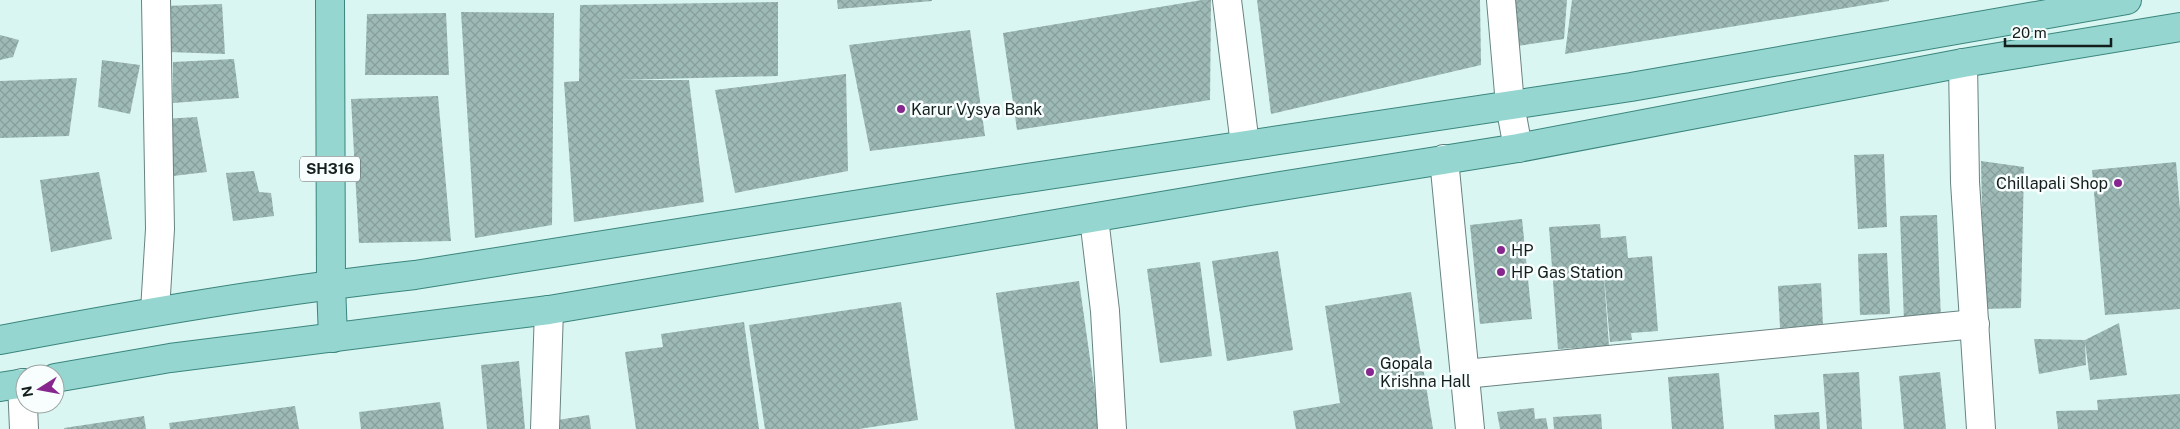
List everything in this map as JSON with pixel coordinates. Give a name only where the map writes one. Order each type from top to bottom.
[{"type":"main road","name":"SH316","points":[[330,0],[331,284],[333,338]]},
{"type":"main road","points":[[0,340],[155,311],[331,284],[416,275],[938,192],[1631,87],[2127,0]]},
{"type":"main road","points":[[65,376],[170,358],[549,310],[1518,148],[1963,63],[2180,27]]},
{"type":"street","points":[[155,311],[160,229],[156,0]]},
{"type":"street","points":[[1227,0],[1245,146]]},
{"type":"street","points":[[1501,0],[1510,105],[1518,148]]},
{"type":"street","points":[[1963,63],[1965,182],[1980,429]]},
{"type":"street","points":[[1444,159],[1470,429]]},
{"type":"street","points":[[1094,218],[1104,311],[1112,429]]},
{"type":"street","points":[[545,429],[549,310]]},
{"type":"street","points":[[1464,374],[1975,324]]},
{"type":"street","points":[[21,414],[24,429]]},
{"type":"building","points":[[837,0],[932,0],[932,1],[838,9]]},
{"type":"building","points":[[1211,0],[1210,100],[1017,130],[1003,33]]},
{"type":"building","points":[[1257,0],[1480,0],[1481,65],[1271,114]]},
{"type":"building","points":[[1514,0],[1567,0],[1564,39],[1518,46]]},
{"type":"building","points":[[1572,0],[1889,0],[1889,1],[1565,54]]},
{"type":"building","points":[[778,2],[778,76],[619,80],[689,80],[704,202],[574,222],[564,82],[579,81],[580,5]]},
{"type":"building","points":[[222,4],[225,54],[169,52],[164,6]]},
{"type":"building","points":[[461,12],[554,13],[552,225],[475,238]]},
{"type":"building","points":[[446,13],[449,75],[365,75],[367,14]]},
{"type":"building","points":[[970,30],[985,136],[870,151],[849,45]]},
{"type":"building","points":[[0,35],[19,40],[13,57],[0,60]]},
{"type":"building","points":[[234,59],[239,98],[173,103],[173,62]]},
{"type":"building","points":[[102,60],[140,65],[130,114],[98,107]]},
{"type":"building","points":[[846,74],[848,171],[735,193],[715,90]]},
{"type":"building","points":[[77,78],[69,136],[0,138],[0,81]]},
{"type":"building","points":[[438,96],[451,241],[359,243],[351,99]]},
{"type":"building","points":[[197,117],[207,172],[173,176],[163,119]]},
{"type":"building","points":[[1884,154],[1887,227],[1858,229],[1854,155]]},
{"type":"building","points":[[1981,161],[2024,167],[2021,308],[1984,309]]},
{"type":"building","points":[[2176,162],[2180,210],[2180,309],[2105,315],[2092,170]]},
{"type":"building","points":[[254,171],[259,192],[271,193],[274,216],[233,221],[226,173]]},
{"type":"building","points":[[99,172],[112,239],[51,252],[40,180]]},
{"type":"building","points":[[1937,215],[1941,320],[1904,321],[1900,216]]},
{"type":"building","name":"HP Gas Station","points":[[1522,219],[1532,319],[1480,324],[1470,225]]},
{"type":"building","points":[[1600,224],[1601,238],[1626,236],[1628,258],[1652,256],[1658,331],[1631,333],[1632,340],[1610,342],[1603,264],[1609,346],[1558,349],[1549,227]]},
{"type":"building","points":[[1278,251],[1293,350],[1227,361],[1212,261]]},
{"type":"building","points":[[1887,253],[1890,314],[1860,315],[1858,254]]},
{"type":"building","points":[[1200,262],[1212,356],[1160,363],[1147,269]]},
{"type":"building","points":[[1079,281],[1100,429],[1015,429],[996,293]]},
{"type":"building","points":[[1821,283],[1823,325],[1780,328],[1778,286]]},
{"type":"building","points":[[1411,292],[1433,429],[1296,429],[1293,411],[1340,403],[1325,306]]},
{"type":"building","points":[[901,302],[918,420],[859,429],[765,429],[749,325]]},
{"type":"building","points":[[744,322],[759,429],[636,429],[625,352],[663,347],[661,334]]},
{"type":"building","points":[[2119,323],[2127,375],[2090,380],[2085,342],[2086,365],[2039,374],[2034,339],[2085,340]]},
{"type":"building","points":[[519,361],[525,429],[487,429],[481,365]]},
{"type":"building","points":[[1859,372],[1862,429],[1827,429],[1823,374]]},
{"type":"building","points":[[1940,372],[1946,429],[1904,429],[1899,376]]},
{"type":"building","points":[[1719,373],[1724,429],[1672,429],[1668,377]]},
{"type":"building","points":[[2180,394],[2180,429],[2058,429],[2056,411],[2098,410],[2097,400]]},
{"type":"building","points":[[440,402],[444,429],[361,429],[359,412]]},
{"type":"building","points":[[295,406],[299,429],[170,429],[169,423]]},
{"type":"building","points":[[1534,408],[1535,419],[1546,418],[1548,429],[1500,429],[1497,412]]},
{"type":"building","points":[[1819,412],[1820,429],[1775,429],[1774,415]]},
{"type":"building","points":[[1601,414],[1602,429],[1554,429],[1553,417]]},
{"type":"building","points":[[589,415],[591,429],[560,429],[558,420]]},
{"type":"building","points":[[144,416],[146,429],[64,429],[64,428]]},
{"type":"place","name":"Karur Vysya Bank","points":[[901,109]]},
{"type":"place","name":"Chillapali Shop","points":[[2118,183]]},
{"type":"place","name":"HP","points":[[1501,250]]},
{"type":"place","name":"HP Gas Station","points":[[1501,272]]},
{"type":"place","name":"Gopala Krishna Hall","points":[[1370,372]]}]
